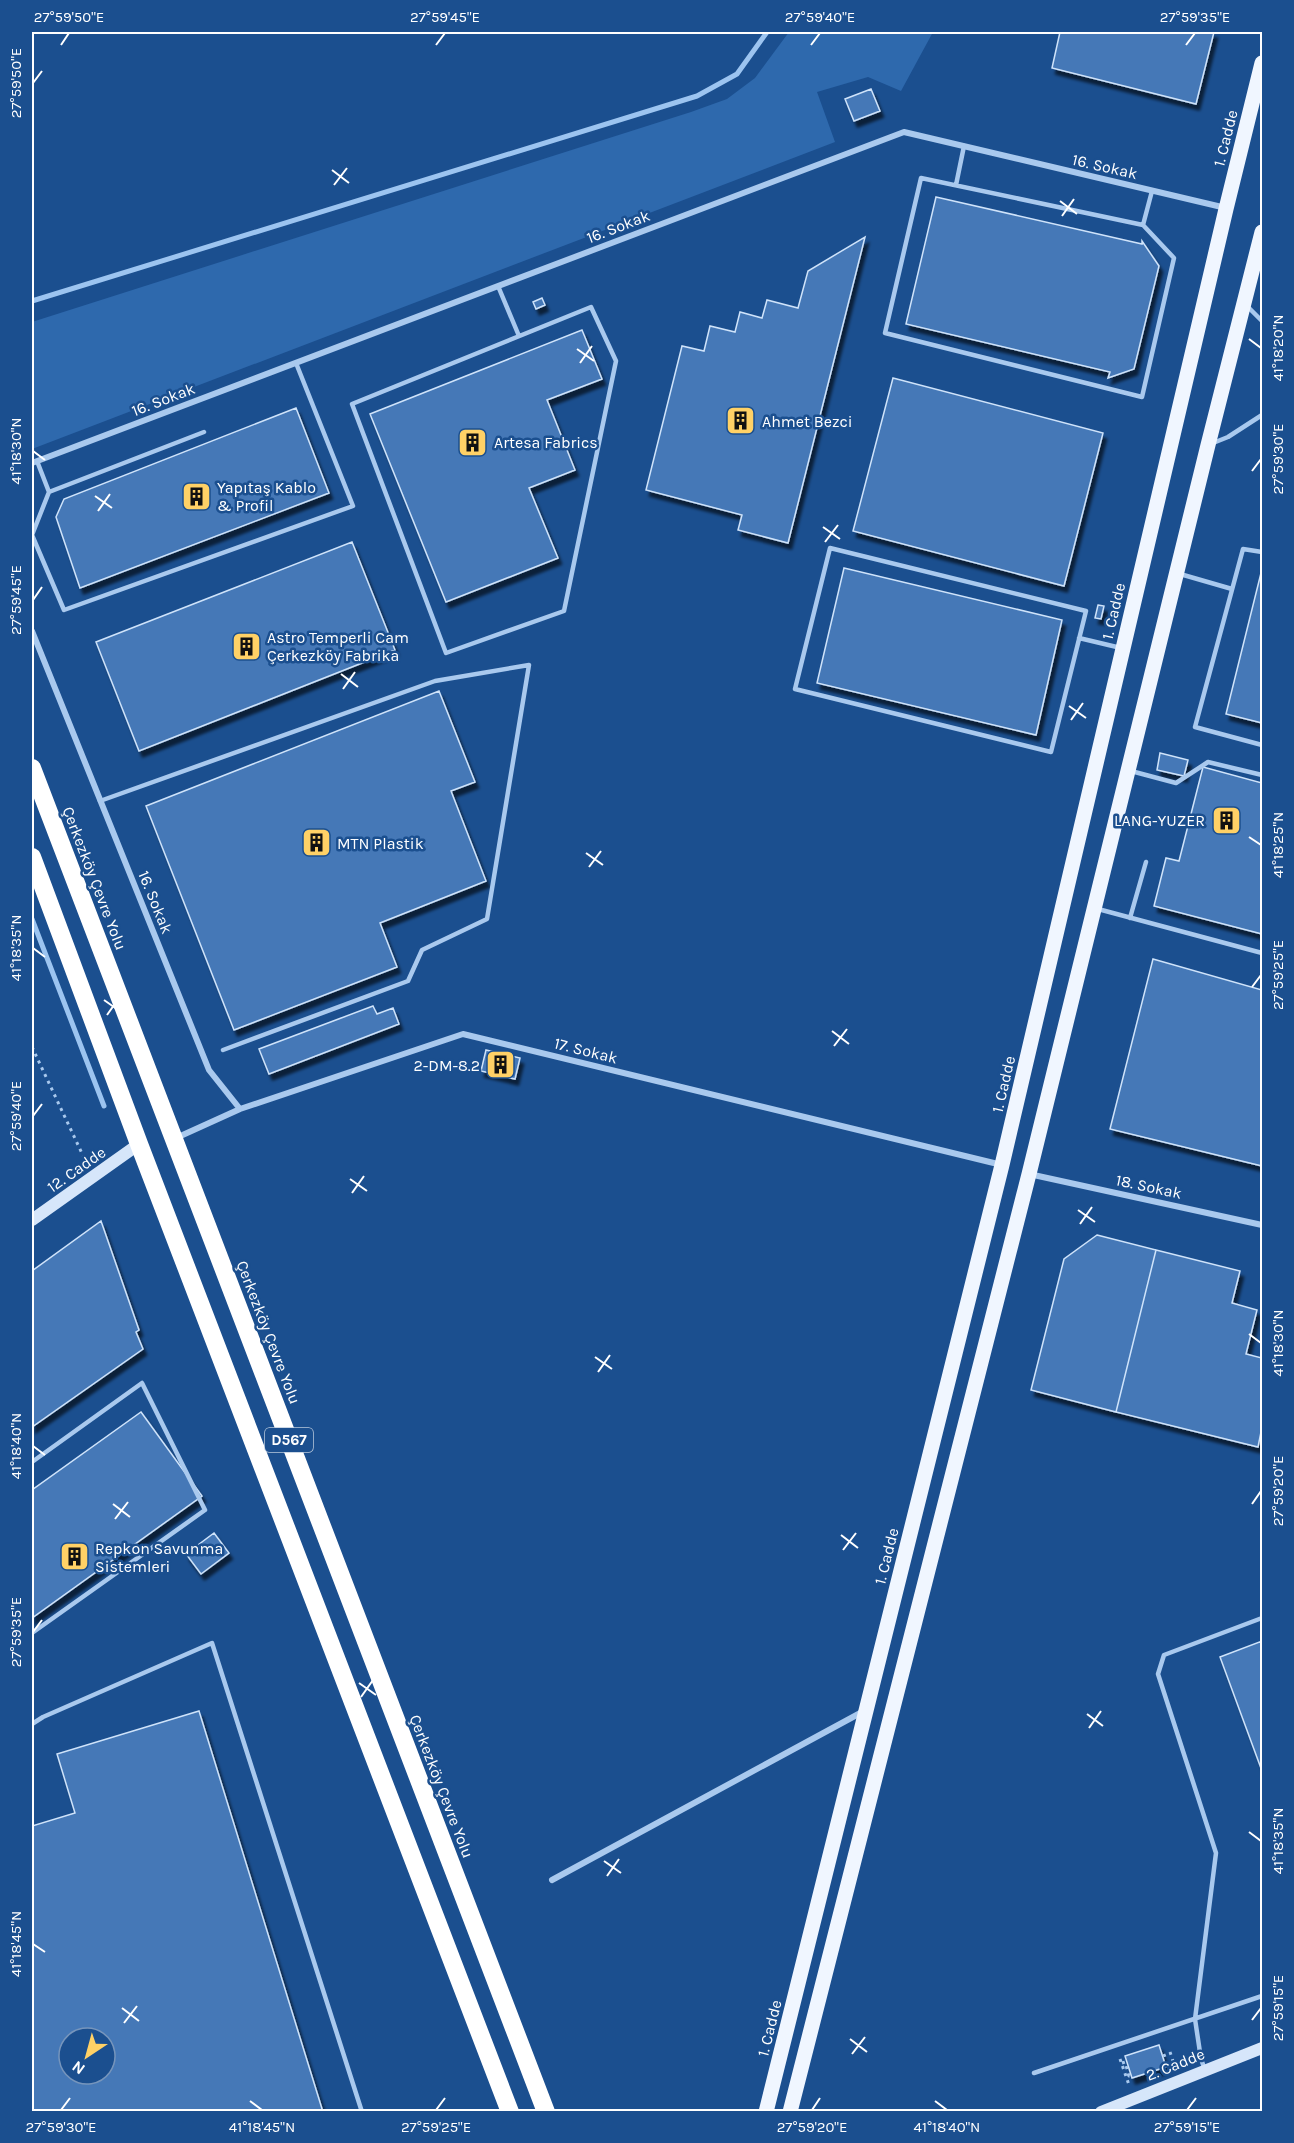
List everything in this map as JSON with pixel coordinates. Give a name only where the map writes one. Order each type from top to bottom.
[{"type":"highway","name":"Çerkezköy Çevre Yolu","points":[[32,768],[546,2112]]},
{"type":"highway","name":"D567","points":[[32,857],[139,1144],[510,2112]]},
{"type":"main road","name":"1. Cadde","points":[[766,2112],[1002,1165],[1226,209],[1263,63]]},
{"type":"main road","points":[[790,2112],[1029,1174],[1208,445],[1263,232]]},
{"type":"street","name":"16. Sokak","points":[[34,462],[904,132],[1226,209]]},
{"type":"street","name":"16. Sokak","points":[[32,631],[209,1070],[240,1109]]},
{"type":"street","name":"17. Sokak","points":[[174,1139],[240,1109],[463,1034],[1002,1165]]},
{"type":"street","name":"12. Cadde","points":[[32,1220],[139,1144]]},
{"type":"street","name":"18. Sokak","points":[[1029,1174],[1263,1225]]},
{"type":"street","points":[[552,1880],[867,1709]]},
{"type":"street","name":"2. Cadde","points":[[1101,2112],[1263,2048]]},
{"type":"lane","points":[[956,185],[964,146]]},
{"type":"lane","points":[[921,178],[956,185],[1143,225],[1174,258],[1142,397],[885,333],[921,178]]},
{"type":"lane","points":[[1143,225],[1152,191]]},
{"type":"lane","points":[[498,286],[519,336]]},
{"type":"lane","points":[[1244,303],[1263,321]]},
{"type":"lane","points":[[591,307],[616,361],[564,611],[446,653],[352,404],[519,336],[591,307]]},
{"type":"lane","points":[[204,432],[49,492],[32,535],[64,610],[353,506],[296,363]]},
{"type":"lane","points":[[1208,445],[1228,437],[1263,415]]},
{"type":"lane","points":[[34,462],[49,492]]},
{"type":"lane","points":[[830,548],[1086,611],[1079,638],[1051,752],[795,689],[830,548]]},
{"type":"lane","points":[[1263,552],[1243,549],[1195,727],[1263,746]]},
{"type":"lane","points":[[1177,573],[1232,589]]},
{"type":"lane","points":[[1079,638],[1123,649]]},
{"type":"lane","points":[[100,801],[435,681],[529,664],[486,919],[423,950],[408,981],[223,1050]]},
{"type":"lane","points":[[1129,771],[1176,783],[1208,762],[1263,775]]},
{"type":"lane","points":[[1130,918],[1146,862]]},
{"type":"lane","points":[[1095,909],[1263,953]]},
{"type":"lane","points":[[32,1462],[142,1383],[205,1510],[32,1633]]},
{"type":"lane","points":[[1205,2070],[1201,2059],[1195,2019],[1216,1853],[1158,1674],[1164,1655],[1263,1618]]},
{"type":"lane","points":[[32,1724],[42,1717],[212,1643],[362,2112]]},
{"type":"lane","points":[[1034,2073],[1263,1996]]},
{"type":"path","points":[[32,1047],[93,1176]]},
{"type":"path","points":[[1164,2056],[1170,2053],[1176,2069]]},
{"type":"path","points":[[1130,2087],[1122,2061],[1129,2076],[1131,2075]]},
{"type":"shaded area","points":[[789,32],[933,32],[901,91],[868,77],[817,92],[835,142],[32,449],[32,322],[727,99],[755,78]]},
{"type":"building","points":[[1060,32],[1214,32],[1196,104],[1052,68]]},
{"type":"building","points":[[871,89],[880,111],[854,121],[845,99]]},
{"type":"building","points":[[936,197],[1142,244],[1142,241],[1159,266],[1134,369],[1108,378],[1110,372],[906,324]]},
{"type":"building","name":"Ahmet Bezci","points":[[865,237],[788,543],[738,530],[742,515],[646,490],[682,346],[704,351],[710,326],[735,332],[740,312],[762,318],[767,300],[798,308],[808,271]]},
{"type":"building","points":[[542,298],[545,305],[536,309],[533,302]]},
{"type":"building","name":"Artesa Fabrics","points":[[582,330],[602,379],[547,400],[575,470],[529,488],[558,558],[446,602],[370,414]]},
{"type":"building","points":[[893,378],[1103,433],[1064,586],[853,531]]},
{"type":"building","name":"Yapıtaş Kablo & Profil","points":[[296,408],[329,493],[80,588],[56,517],[64,499]]},
{"type":"building","name":"Astro Temperli Cam Çerkezköy Fabrika","points":[[352,542],[395,650],[139,751],[96,642]]},
{"type":"building","points":[[844,568],[1062,620],[1036,735],[817,683]]},
{"type":"building","points":[[1262,569],[1262,723],[1226,714]]},
{"type":"building","points":[[1098,605],[1104,606],[1101,619],[1095,618]]},
{"type":"building","name":"MTN Plastik","points":[[439,691],[475,782],[451,791],[486,881],[380,923],[397,967],[234,1030],[146,806]]},
{"type":"building","points":[[1160,753],[1188,760],[1184,776],[1157,770]]},
{"type":"building","name":"LANG-YUZER","points":[[1203,767],[1262,783],[1262,934],[1154,906],[1166,858],[1179,861]]},
{"type":"building","points":[[1153,959],[1262,990],[1262,1166],[1110,1129]]},
{"type":"building","points":[[373,1006],[377,1014],[393,1008],[399,1024],[269,1074],[259,1049]]},
{"type":"building","name":"2-DM-8.2","points":[[486,1050],[520,1058],[515,1079],[481,1071]]},
{"type":"building","points":[[101,1221],[139,1330],[136,1332],[143,1349],[32,1427],[32,1271]]},
{"type":"building","points":[[1097,1235],[1156,1250],[1116,1412],[1031,1390],[1064,1259]]},
{"type":"building","points":[[1156,1250],[1240,1271],[1232,1303],[1257,1310],[1246,1354],[1262,1358],[1262,1427],[1258,1447],[1116,1412]]},
{"type":"building","name":"Repkon Savunma Sistemleri","points":[[141,1412],[202,1496],[32,1618],[32,1490]]},
{"type":"building","points":[[214,1533],[229,1553],[201,1574],[186,1554]]},
{"type":"building","points":[[1262,1641],[1262,1771],[1220,1657]]},
{"type":"building","points":[[199,1711],[323,2112],[32,2112],[32,1826],[75,1813],[57,1754]]},
{"type":"building","points":[[1159,2045],[1166,2067],[1132,2078],[1125,2056]]},
{"type":"waterway","points":[[32,301],[697,96],[737,74],[767,32]]},
{"type":"waterway","points":[[32,919],[104,1106]]},
{"type":"place","name":"Ahmet Bezci","points":[[741,421]]},
{"type":"place","name":"Artesa Fabrics","points":[[473,442]]},
{"type":"place","name":"Yapıtaş Kablo & Profil","points":[[196,496]]},
{"type":"place","name":"Astro Temperli Cam Çerkezköy Fabrika","points":[[246,646]]},
{"type":"place","name":"LANG-YUZER","points":[[1226,820]]},
{"type":"place","name":"MTN Plastik","points":[[316,843]]},
{"type":"place","name":"2-DM-8.2","points":[[501,1065]]},
{"type":"place","name":"Repkon Savunma Sistemleri","points":[[74,1557]]}]
